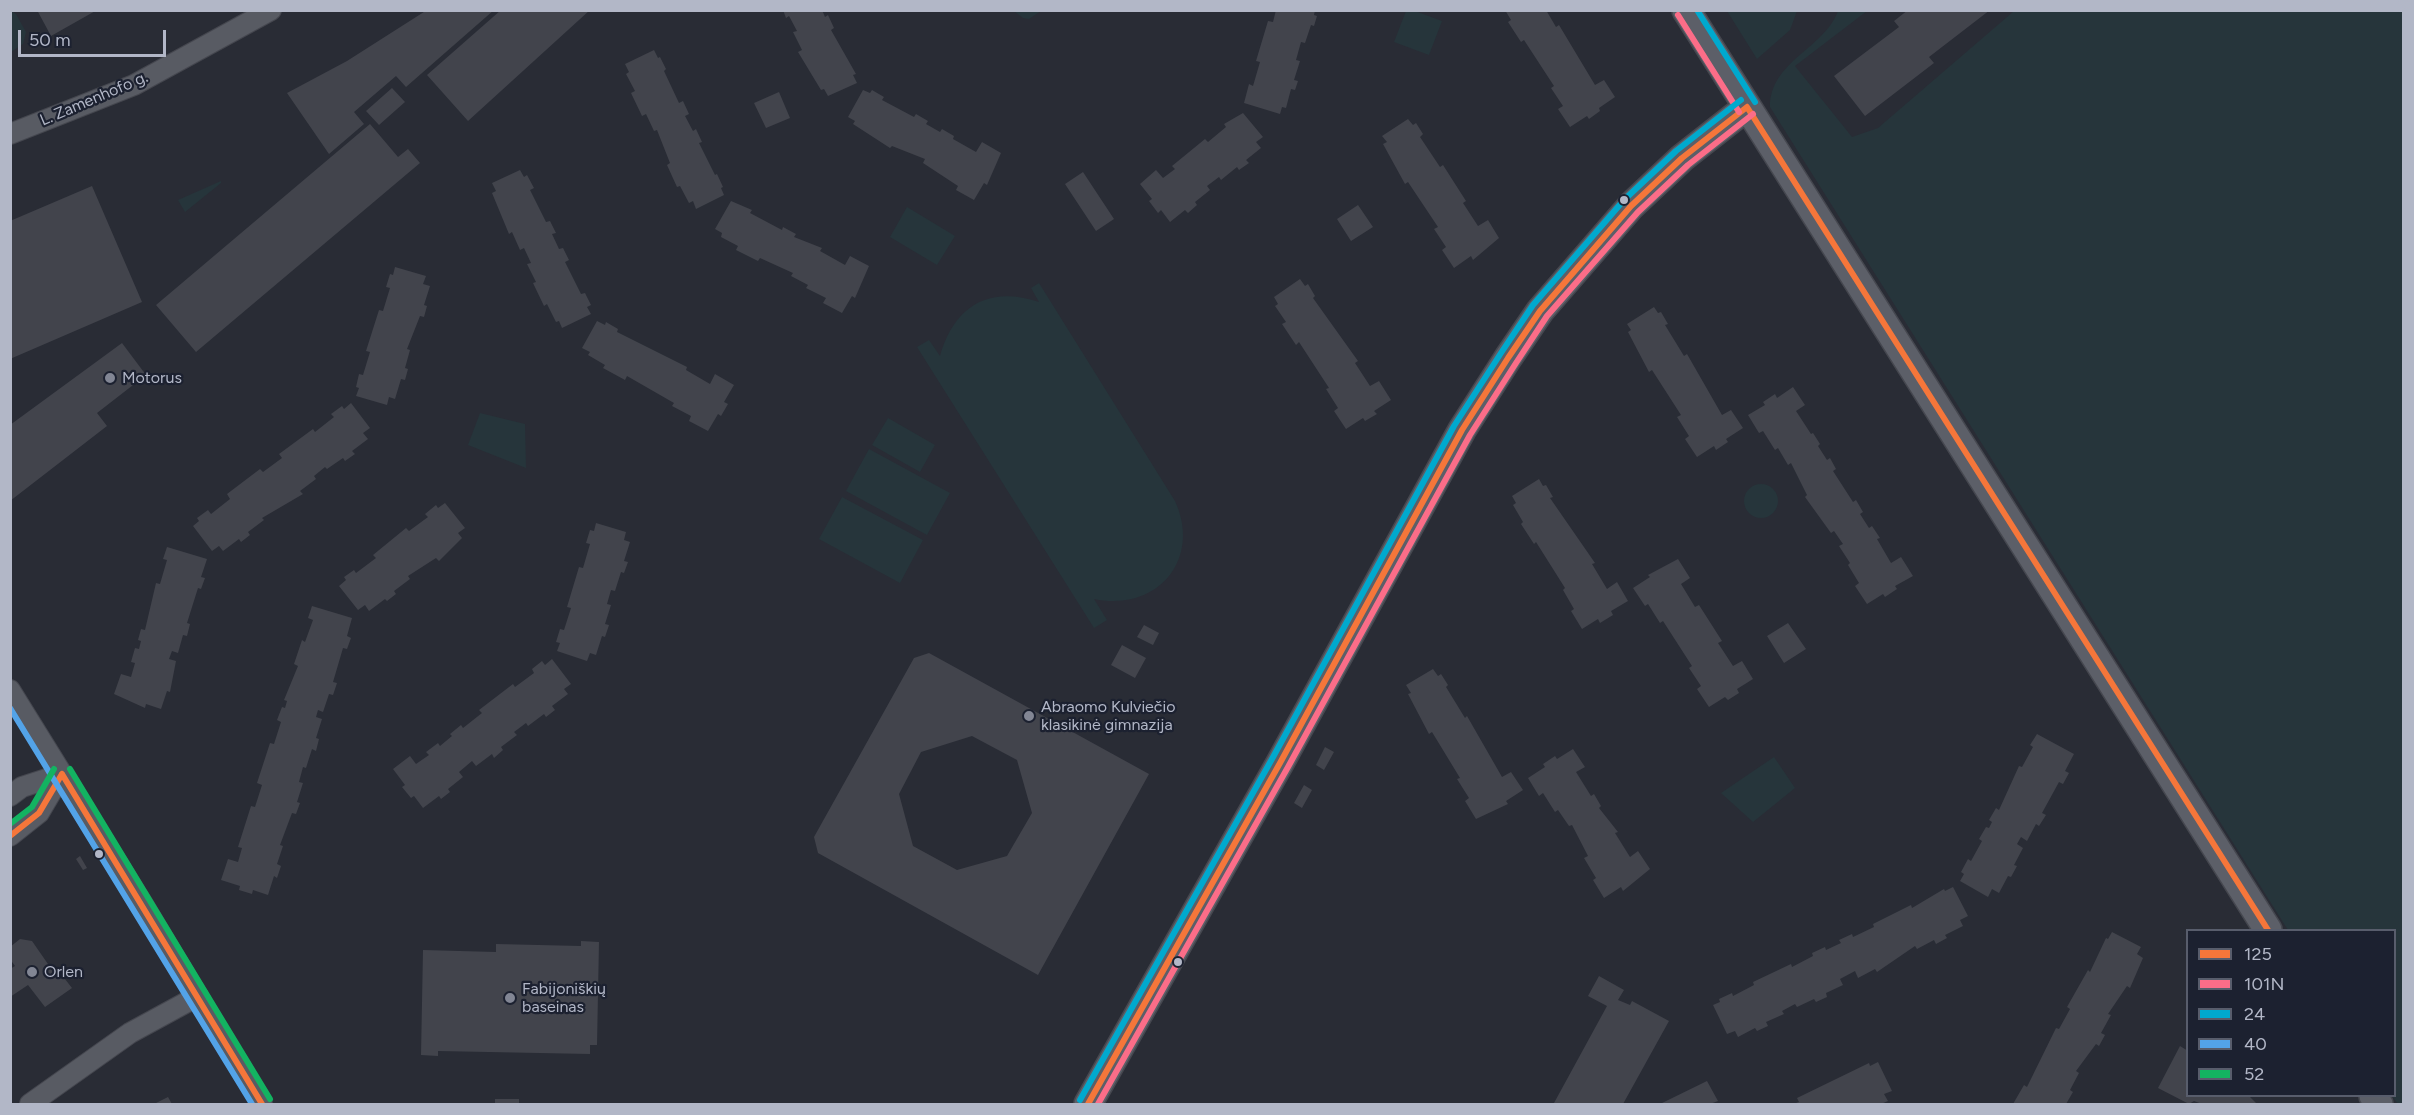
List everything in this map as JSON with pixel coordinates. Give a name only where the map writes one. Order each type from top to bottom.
[{"type":"main road","points":[[1686,10],[2267,929]]},
{"type":"main road","points":[[1088,1104],[1280,763],[1462,430],[1508,358],[1540,311],[1630,206],[1682,158],[1747,107]]},
{"type":"street","name":"L. Zamenhofo g.","points":[[10,134],[134,85],[271,10]]},
{"type":"street","points":[[10,690],[262,1104]]},
{"type":"street","points":[[10,796],[22,787],[62,774]]},
{"type":"street","points":[[10,836],[39,813],[62,774]]},
{"type":"street","points":[[30,1104],[130,1033],[198,996]]},
{"type":"shaded area","points":[[11,11],[16,14],[26,32],[23,44],[11,52]]},
{"type":"shaded area","points":[[1014,11],[1041,11],[1029,19],[1023,18]]},
{"type":"shaded area","points":[[1406,11],[1415,11],[1442,21],[1429,55],[1394,42]]},
{"type":"shaded area","points":[[1727,11],[1797,11],[1790,30],[1757,59]]},
{"type":"shaded area","points":[[1838,11],[1867,11],[1795,66],[1852,137],[1878,128],[2014,11],[2403,11],[2403,1104],[2398,1104],[2393,1097],[2396,1097],[2396,929],[2287,929],[1770,107],[1772,91],[1779,78],[1788,66],[1831,24]]},
{"type":"shaded area","points":[[221,181],[221,183],[185,212],[178,200]]},
{"type":"shaded area","points":[[907,207],[955,236],[937,265],[890,237]]},
{"type":"shaded area","points":[[1039,283],[1175,501],[1182,523],[1183,543],[1178,561],[1168,577],[1154,589],[1137,597],[1117,601],[1094,599],[1107,620],[1094,628],[917,347],[929,340],[940,356],[954,324],[964,312],[989,298],[1004,296],[1021,297],[1039,302],[1031,288]]},
{"type":"shaded area","points":[[480,413],[525,424],[526,468],[468,445]]},
{"type":"shaded area","points":[[888,418],[935,445],[920,472],[872,445]]},
{"type":"shaded area","points":[[869,449],[950,493],[927,535],[846,491]]},
{"type":"shaded area","points":[[1761,484],[1773,489],[1778,501],[1773,513],[1761,518],[1749,513],[1744,501],[1749,489]]},
{"type":"shaded area","points":[[842,497],[923,540],[900,583],[819,539]]},
{"type":"shaded area","points":[[1774,757],[1795,788],[1753,822],[1721,793]]},
{"type":"building","points":[[37,10],[97,10],[51,36]]},
{"type":"building","points":[[427,10],[494,10],[406,87],[396,76],[354,112],[364,124],[329,154],[287,93],[347,61]]},
{"type":"building","points":[[501,10],[590,10],[468,121],[427,75]]},
{"type":"building","points":[[783,10],[822,10],[825,17],[828,15],[834,28],[831,30],[856,74],[853,75],[857,83],[828,96],[824,89],[821,90],[798,52],[802,50],[793,32],[797,31],[789,16],[786,18]]},
{"type":"building","points":[[1276,10],[1315,10],[1314,15],[1317,16],[1314,26],[1311,25],[1305,43],[1301,42],[1296,60],[1300,61],[1294,80],[1298,81],[1295,90],[1291,89],[1286,108],[1282,107],[1280,114],[1244,103],[1249,84],[1253,86],[1260,62],[1256,61],[1268,21],[1273,22]]},
{"type":"building","points":[[1505,10],[1546,10],[1556,27],[1559,25],[1595,85],[1604,80],[1615,97],[1599,108],[1600,111],[1589,119],[1587,116],[1570,127],[1558,109],[1563,106],[1551,88],[1554,86],[1524,40],[1521,42],[1508,22],[1511,20]]},
{"type":"building","points":[[1908,10],[1990,10],[1929,57],[1934,63],[1865,116],[1834,76],[1899,27],[1894,21]]},
{"type":"building","points":[[654,50],[666,69],[664,71],[679,103],[683,101],[689,114],[685,116],[693,131],[696,129],[702,142],[699,143],[723,187],[721,188],[724,195],[696,209],[693,201],[689,203],[680,186],[677,187],[667,165],[670,163],[657,130],[654,131],[646,114],[642,116],[631,93],[635,91],[626,74],[629,72],[625,64]]},
{"type":"building","points":[[392,88],[405,102],[379,125],[366,111]]},
{"type":"building","points":[[863,90],[870,93],[872,90],[884,97],[882,100],[914,117],[916,114],[928,121],[926,124],[940,132],[942,129],[954,136],[953,139],[976,152],[982,142],[1001,153],[987,185],[984,183],[974,200],[956,190],[958,186],[923,163],[925,159],[892,146],[890,148],[853,124],[855,121],[848,117]]},
{"type":"building","points":[[779,92],[790,118],[766,128],[754,103]]},
{"type":"building","points":[[1243,113],[1263,137],[1256,142],[1261,148],[1246,160],[1249,163],[1239,170],[1237,167],[1221,180],[1219,177],[1207,186],[1210,190],[1195,202],[1197,205],[1188,213],[1185,210],[1170,222],[1161,210],[1158,213],[1149,201],[1152,199],[1140,184],[1156,170],[1163,178],[1175,169],[1172,166],[1205,139],[1208,142],[1226,127],[1224,124]]},
{"type":"building","points":[[1408,119],[1413,125],[1416,123],[1423,134],[1420,137],[1440,167],[1443,165],[1466,201],[1463,203],[1478,226],[1488,220],[1499,238],[1473,260],[1471,256],[1454,268],[1442,250],[1446,247],[1434,229],[1438,227],[1408,182],[1405,184],[1383,144],[1387,142],[1382,136]]},
{"type":"building","points":[[370,124],[398,157],[408,149],[420,163],[196,352],[156,305]]},
{"type":"building","points":[[520,170],[524,177],[527,175],[534,188],[530,190],[546,222],[550,221],[556,233],[552,234],[559,249],[563,248],[569,260],[565,262],[581,294],[585,293],[591,305],[587,307],[591,314],[562,328],[559,321],[556,322],[547,304],[544,306],[527,264],[531,263],[524,248],[520,250],[512,232],[509,234],[492,193],[496,191],[492,183]]},
{"type":"building","points":[[1083,172],[1114,219],[1096,231],[1065,184]]},
{"type":"building","points":[[92,186],[142,302],[10,359],[10,221]]},
{"type":"building","points":[[731,201],[752,210],[750,213],[782,230],[783,227],[796,234],[794,237],[822,248],[820,251],[845,265],[850,256],[869,266],[855,298],[852,296],[842,313],[823,303],[826,298],[806,288],[808,285],[791,276],[793,273],[760,258],[758,261],[736,250],[738,246],[721,237],[722,233],[715,229]]},
{"type":"building","points":[[1358,205],[1373,227],[1351,241],[1337,219]]},
{"type":"building","points":[[395,267],[426,276],[423,284],[430,286],[424,305],[427,306],[424,317],[420,316],[407,349],[410,350],[405,368],[408,369],[405,380],[401,379],[395,399],[389,397],[387,405],[356,396],[359,388],[356,387],[359,374],[363,375],[370,352],[366,351],[379,310],[383,311],[390,288],[386,287]]},
{"type":"building","points":[[1300,279],[1305,286],[1308,284],[1315,296],[1313,298],[1358,361],[1355,363],[1370,386],[1379,381],[1391,400],[1374,411],[1377,414],[1365,421],[1363,418],[1346,429],[1334,411],[1338,408],[1326,389],[1329,388],[1299,342],[1296,345],[1282,324],[1286,322],[1275,306],[1278,304],[1274,297]]},
{"type":"building","points":[[1654,307],[1658,313],[1661,312],[1668,324],[1665,325],[1684,356],[1687,354],[1722,415],[1731,410],[1743,428],[1726,439],[1728,442],[1716,450],[1714,446],[1697,457],[1685,439],[1689,436],[1677,417],[1681,415],[1652,370],[1649,372],[1628,332],[1631,330],[1627,324]]},
{"type":"building","points":[[597,321],[605,325],[606,322],[618,329],[617,332],[687,367],[686,370],[710,384],[715,374],[734,385],[724,402],[728,404],[721,416],[718,414],[708,431],[689,421],[691,416],[672,406],[674,403],[627,376],[625,380],[603,368],[605,365],[588,355],[590,352],[582,348]]},
{"type":"building","points":[[122,343],[146,375],[97,413],[107,426],[10,501],[10,425]]},
{"type":"building","points":[[1793,387],[1805,405],[1796,411],[1820,444],[1818,446],[1827,460],[1830,458],[1836,469],[1833,471],[1853,502],[1856,500],[1863,512],[1860,514],[1869,528],[1872,526],[1880,538],[1877,539],[1891,563],[1901,557],[1913,576],[1895,586],[1897,589],[1885,597],[1883,594],[1867,604],[1855,586],[1859,583],[1839,546],[1843,544],[1834,531],[1831,533],[1805,497],[1807,495],[1791,463],[1788,465],[1778,448],[1775,450],[1763,431],[1759,433],[1748,415],[1765,405],[1763,402],[1775,394],[1777,398]]},
{"type":"building","points":[[351,403],[370,428],[363,433],[368,439],[352,451],[355,454],[345,461],[343,458],[327,469],[325,467],[314,476],[316,479],[300,491],[303,494],[262,518],[264,520],[248,532],[250,535],[241,542],[239,539],[223,551],[219,546],[212,551],[193,526],[199,521],[197,518],[208,510],[211,514],[230,499],[227,494],[260,469],[263,472],[282,458],[279,454],[313,429],[315,432],[334,417],[331,414],[342,406],[344,409]]},
{"type":"building","points":[[1539,479],[1543,486],[1546,485],[1553,497],[1550,498],[1595,563],[1592,564],[1607,589],[1617,582],[1628,601],[1611,611],[1613,615],[1600,623],[1598,619],[1582,629],[1571,611],[1574,609],[1563,590],[1565,588],[1536,542],[1534,544],[1521,524],[1523,522],[1513,505],[1516,503],[1512,496]]},
{"type":"building","points":[[445,503],[465,528],[458,533],[462,538],[439,561],[436,558],[408,576],[410,579],[394,591],[396,594],[387,601],[385,599],[369,611],[365,605],[358,610],[339,586],[346,580],[344,577],[354,570],[356,573],[376,558],[373,555],[406,528],[409,531],[428,517],[425,514],[436,505],[438,508]]},
{"type":"building","points":[[596,523],[626,532],[624,540],[630,542],[624,561],[628,562],[624,573],[621,572],[615,591],[611,590],[607,604],[611,605],[605,624],[609,625],[605,637],[602,636],[596,655],[590,653],[587,661],[557,651],[560,643],[556,642],[560,629],[564,630],[571,608],[567,607],[579,567],[583,568],[590,544],[586,543],[590,530],[594,531]]},
{"type":"building","points":[[167,547],[207,559],[201,577],[205,578],[201,589],[198,588],[187,623],[190,624],[187,636],[183,635],[178,653],[172,651],[169,659],[176,661],[170,692],[167,691],[161,709],[146,704],[145,708],[114,694],[121,674],[131,677],[135,663],[131,662],[135,648],[139,649],[141,641],[138,640],[141,629],[145,630],[156,583],[160,584],[167,560],[163,559]]},
{"type":"building","points":[[1678,559],[1690,578],[1681,584],[1695,607],[1699,605],[1722,641],[1718,643],[1733,666],[1742,661],[1753,679],[1737,689],[1739,693],[1728,700],[1725,697],[1709,707],[1697,689],[1701,686],[1689,668],[1692,666],[1663,621],[1660,623],[1648,604],[1645,606],[1633,588],[1650,577],[1648,575]]},
{"type":"building","points":[[312,606],[352,618],[347,636],[351,638],[347,649],[343,648],[333,682],[337,683],[333,695],[329,694],[323,712],[318,710],[316,717],[322,719],[316,738],[319,739],[316,751],[312,749],[306,768],[303,767],[299,782],[303,783],[297,802],[300,803],[296,814],[292,813],[280,845],[283,846],[277,864],[281,866],[277,878],[274,876],[268,895],[253,890],[252,894],[239,890],[240,886],[221,880],[228,859],[238,862],[242,848],[238,847],[251,806],[255,807],[262,785],[257,783],[270,743],[274,744],[281,722],[277,720],[282,707],[285,708],[287,701],[284,700],[298,666],[294,664],[302,640],[305,642],[313,620],[308,618]]},
{"type":"building","points":[[1788,623],[1806,649],[1784,663],[1767,636]]},
{"type":"building","points":[[1144,625],[1159,633],[1153,645],[1137,637]]},
{"type":"building","points":[[1122,645],[1146,658],[1135,678],[1111,665]]},
{"type":"building","points":[[929,653],[1149,774],[1038,975],[818,853],[814,837],[914,658]],"holes":[[[972,736],[1017,760],[1032,813],[1007,856],[957,870],[913,846],[899,794],[921,752]]]},
{"type":"building","points":[[552,659],[571,684],[564,689],[568,694],[552,706],[555,710],[546,717],[544,714],[528,726],[526,723],[514,732],[517,735],[501,747],[503,750],[494,758],[492,754],[476,766],[472,761],[459,772],[463,777],[448,789],[450,792],[441,799],[439,796],[423,808],[414,796],[411,798],[402,787],[405,785],[393,769],[410,756],[416,764],[429,755],[426,752],[438,743],[440,746],[461,725],[463,728],[482,713],[479,710],[513,684],[515,687],[534,673],[532,669],[542,661],[545,665]]},
{"type":"building","points":[[1433,669],[1438,676],[1441,674],[1448,685],[1446,687],[1465,718],[1467,716],[1502,777],[1511,772],[1523,790],[1506,801],[1508,804],[1476,819],[1465,801],[1469,798],[1457,779],[1460,778],[1432,732],[1429,734],[1408,694],[1411,693],[1406,685]]},
{"type":"building","points":[[2037,734],[2074,754],[2065,771],[2069,773],[2063,784],[2059,782],[2042,813],[2046,815],[2039,826],[2036,824],[2027,841],[2021,837],[2017,844],[2023,848],[2014,865],[2017,866],[2011,877],[2008,876],[1999,893],[1992,889],[1988,897],[1960,881],[1964,874],[1961,872],[1968,859],[1971,861],[1982,841],[1979,839],[1986,827],[1989,828],[1992,822],[1989,820],[1996,808],[1999,810],[2019,766],[2022,767],[2033,747],[2030,745]]},
{"type":"building","points":[[1325,747],[1334,752],[1324,770],[1316,765]]},
{"type":"building","points":[[1573,749],[1585,767],[1576,772],[1591,796],[1594,794],[1601,806],[1599,808],[1618,832],[1615,833],[1630,857],[1638,851],[1650,869],[1623,891],[1621,887],[1604,898],[1593,880],[1596,878],[1584,858],[1588,856],[1572,825],[1569,826],[1558,810],[1555,812],[1543,793],[1539,796],[1528,778],[1545,767],[1543,764],[1555,756],[1557,759]]},
{"type":"building","points":[[1304,785],[1312,790],[1302,808],[1294,803]]},
{"type":"building","points":[[80,856],[87,868],[83,870],[76,859]]},
{"type":"building","points":[[1953,887],[1968,916],[1960,920],[1963,926],[1945,935],[1947,938],[1936,944],[1934,940],[1917,949],[1915,946],[1877,972],[1875,969],[1858,978],[1855,971],[1840,979],[1843,985],[1826,993],[1827,997],[1816,1002],[1814,999],[1797,1007],[1795,1004],[1782,1011],[1784,1014],[1766,1022],[1768,1026],[1757,1031],[1755,1028],[1738,1037],[1735,1031],[1727,1034],[1713,1005],[1720,1002],[1719,999],[1732,993],[1733,996],[1754,985],[1753,982],[1791,964],[1792,967],[1813,956],[1812,953],[1841,943],[1839,940],[1852,934],[1853,937],[1911,905],[1912,908],[1944,889],[1945,891]]},
{"type":"building","points":[[2112,932],[2141,947],[2137,954],[2143,958],[2130,988],[2127,986],[2108,1014],[2111,1015],[2101,1033],[2105,1035],[2099,1046],[2096,1044],[2076,1071],[2079,1073],[2070,1090],[2073,1092],[2066,1104],[2013,1104],[2024,1085],[2027,1087],[2056,1028],[2059,1029],[2070,1009],[2067,1007],[2088,970],[2090,972],[2106,938],[2108,939]]},
{"type":"building","name":"Orlen","points":[[20,939],[32,941],[57,977],[61,974],[72,988],[45,1007],[28,985],[10,997],[10,969],[15,966],[10,959],[10,947]]},
{"type":"building","name":"Fabijoniškių baseinas","points":[[581,941],[599,942],[597,1045],[590,1045],[590,1054],[438,1051],[438,1056],[421,1055],[423,950],[496,952],[496,944],[581,946]]},
{"type":"building","points":[[1599,976],[1624,990],[1618,1000],[1630,1005],[1632,1001],[1669,1021],[1623,1104],[1556,1104],[1554,1103],[1607,1006],[1588,996]]},
{"type":"building","points":[[2180,1046],[2186,1050],[2186,1097],[2250,1097],[2257,1104],[2202,1104],[2194,1101],[2189,1104],[2158,1088]]},
{"type":"building","points":[[1878,1062],[1892,1091],[1884,1094],[1888,1101],[1881,1104],[1793,1104],[1799,1102],[1797,1098],[1869,1063],[1870,1066]]},
{"type":"building","points":[[1707,1081],[1718,1101],[1710,1104],[1660,1104]]},
{"type":"building","points":[[168,1097],[172,1104],[154,1104]]},
{"type":"building","points":[[495,1099],[519,1099],[519,1104],[495,1104]]},
{"type":"transit line","name":"24","points":[[1697,10],[1755,102]]},
{"type":"transit line","name":"101N","points":[[1678,15],[1739,112]]},
{"type":"transit line","name":"24","points":[[1080,1100],[1272,759],[1454,426],[1501,353],[1533,305],[1624,200],[1676,151],[1741,100]]},
{"type":"transit line","name":"125","points":[[1747,107],[2267,929]]},
{"type":"transit line","name":"125","points":[[1088,1104],[1280,763],[1462,430],[1508,358],[1540,311],[1631,206],[1682,158],[1747,107]]},
{"type":"transit line","name":"101N","points":[[1098,1104],[1288,767],[1470,435],[1547,316],[1638,212],[1688,165],[1753,114]]},
{"type":"transit line","name":"40","points":[[10,708],[252,1104]]},
{"type":"transit line","name":"52","points":[[10,824],[32,807],[54,769]]},
{"type":"transit line","name":"52","points":[[70,769],[270,1099]]},
{"type":"transit line","name":"125","points":[[62,774],[262,1104]]},
{"type":"transit line","name":"125","points":[[10,836],[39,813],[62,774]]},
{"type":"place","name":"Motorus","points":[[110,378]]},
{"type":"place","name":"Abraomo Kulviečio klasikinė gimnazija","points":[[1029,716]]},
{"type":"place","name":"Orlen","points":[[32,972]]},
{"type":"place","name":"Fabijoniškių baseinas","points":[[510,998]]}]
